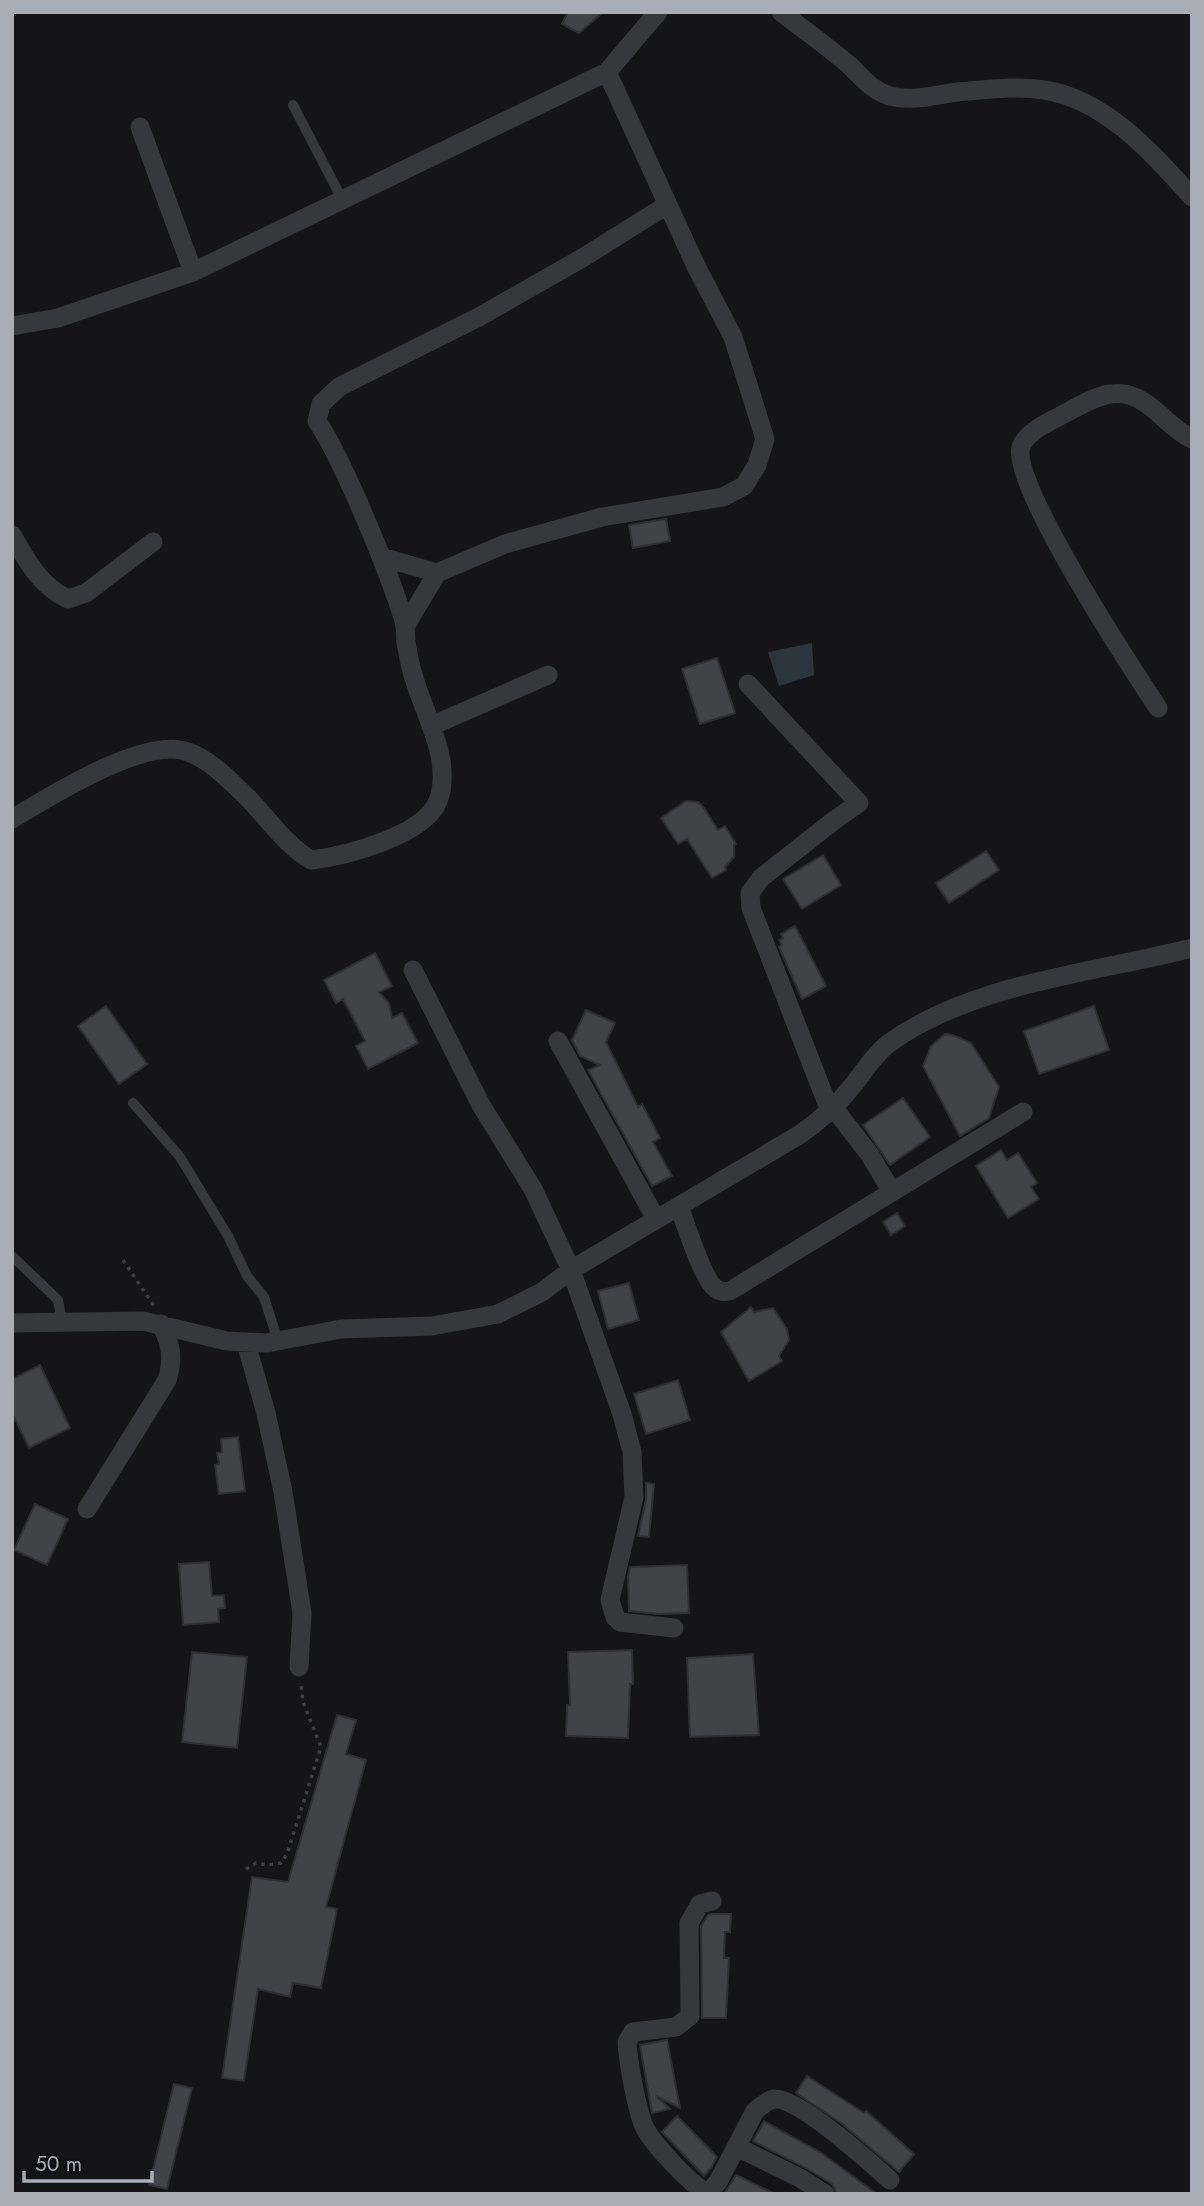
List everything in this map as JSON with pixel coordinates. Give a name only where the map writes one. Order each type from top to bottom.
[{"type":"street","points":[[12,326],[69,315],[193,272],[607,72],[658,12]]},
{"type":"street","points":[[782,12],[849,65],[873,89],[889,96],[904,99],[1002,89],[1044,90],[1078,99],[1135,138],[1192,197]]},
{"type":"street","points":[[405,625],[437,573],[505,544],[563,527],[602,517],[723,497],[744,486],[757,464],[765,439],[733,337],[667,205],[607,72]]},
{"type":"street","points":[[140,127],[193,272]]},
{"type":"street","points":[[12,819],[118,762],[166,749],[186,751],[216,768],[300,854],[311,860],[340,856],[415,826],[431,814],[438,800],[441,768],[431,726],[411,669],[405,625],[382,557],[338,458],[317,421],[321,404],[339,387],[479,317],[584,257],[667,205]]},
{"type":"street","points":[[1158,708],[1102,621],[1039,510],[1019,459],[1021,445],[1046,423],[1092,400],[1120,393],[1134,396],[1176,430],[1192,439]]},
{"type":"street","points":[[12,535],[40,580],[68,599],[86,593],[153,542]]},
{"type":"street","points":[[382,557],[437,573]]},
{"type":"street","points":[[431,726],[548,675]]},
{"type":"street","points":[[748,684],[859,803],[761,878],[750,893],[751,908],[831,1109],[870,1155],[892,1192]]},
{"type":"street","points":[[12,1323],[143,1321],[246,1343],[278,1341],[341,1329],[432,1326],[498,1314],[542,1292],[571,1270],[788,1143],[831,1109],[877,1053],[901,1036],[935,1018],[998,993],[1033,983],[1192,948]]},
{"type":"street","points":[[413,970],[481,1105],[533,1189],[571,1270],[622,1414],[632,1452],[634,1497],[626,1538],[612,1585],[611,1608],[620,1622],[674,1628]]},
{"type":"street","points":[[558,1041],[656,1219]]},
{"type":"street","points":[[678,1206],[708,1280],[722,1292],[730,1291],[1023,1112]]},
{"type":"street","points":[[87,1509],[167,1380],[172,1365],[171,1353],[169,1338],[162,1324]]},
{"type":"street","points":[[246,1343],[284,1492],[302,1613],[299,1667]]},
{"type":"street","points":[[712,1901],[700,1904],[689,1923],[690,2016],[676,2027],[633,2032],[627,2042],[643,2124],[660,2149],[706,2193],[718,2182],[755,2112],[774,2099],[789,2103],[844,2140],[890,2180]]},
{"type":"street","points":[[737,2147],[800,2178],[825,2194]]},
{"type":"lane","points":[[293,105],[342,199]]},
{"type":"lane","points":[[133,1103],[180,1157],[228,1236],[247,1276],[264,1297],[278,1341]]},
{"type":"lane","points":[[12,1256],[58,1300],[62,1321]]},
{"type":"path","points":[[123,1260],[152,1303],[162,1324]]},
{"type":"path","points":[[246,1869],[256,1863],[281,1863],[287,1854],[321,1747],[303,1702],[299,1667]]},
{"type":"shaded area","points":[[812,643],[814,675],[779,686],[768,652]]},
{"type":"building","points":[[568,12],[603,12],[579,33],[562,24]]},
{"type":"building","points":[[666,519],[670,541],[633,548],[629,525]]},
{"type":"building","points":[[717,658],[735,713],[700,724],[682,669]]},
{"type":"building","points":[[686,801],[698,802],[718,830],[725,826],[736,844],[734,857],[725,867],[726,870],[712,878],[687,839],[678,844],[661,818]]},
{"type":"building","points":[[986,851],[999,870],[949,903],[936,883]]},
{"type":"building","points":[[823,855],[841,885],[802,909],[783,879]]},
{"type":"building","points":[[795,926],[826,986],[802,999],[779,947],[782,945],[779,940],[783,938],[781,934]]},
{"type":"building","points":[[375,953],[392,986],[379,992],[389,1003],[392,1018],[402,1013],[418,1043],[368,1069],[356,1046],[365,1041],[343,999],[336,1003],[324,980]]},
{"type":"building","points":[[106,1006],[147,1064],[119,1084],[78,1026]]},
{"type":"building","points":[[1094,1006],[1109,1050],[1039,1074],[1024,1031]]},
{"type":"building","points":[[586,1010],[615,1023],[606,1042],[638,1107],[642,1104],[660,1138],[653,1142],[672,1176],[652,1186],[588,1070],[600,1065],[580,1056],[572,1040]]},
{"type":"building","points":[[945,1034],[971,1043],[999,1087],[989,1118],[960,1136],[923,1066],[931,1046]]},
{"type":"building","points":[[903,1098],[930,1137],[890,1165],[863,1125]]},
{"type":"building","points":[[1001,1150],[1007,1160],[1018,1153],[1037,1183],[1031,1187],[1039,1199],[1008,1218],[976,1166]]},
{"type":"building","points":[[897,1213],[905,1226],[891,1235],[883,1222]]},
{"type":"building","points":[[629,1283],[639,1320],[608,1329],[598,1291]]},
{"type":"building","points":[[751,1307],[754,1312],[773,1308],[787,1329],[789,1340],[779,1356],[782,1361],[749,1381],[721,1332]]},
{"type":"building","points":[[40,1365],[70,1428],[29,1448],[12,1413],[12,1379]]},
{"type":"building","points":[[678,1380],[690,1420],[646,1434],[634,1394]]},
{"type":"building","points":[[238,1437],[245,1491],[219,1494],[215,1465],[219,1464],[217,1453],[222,1452],[221,1439]]},
{"type":"building","points":[[646,1483],[654,1484],[649,1537],[638,1536],[646,1499]]},
{"type":"building","points":[[35,1504],[68,1519],[47,1565],[14,1550]]},
{"type":"building","points":[[209,1562],[212,1596],[224,1595],[225,1608],[218,1609],[219,1622],[183,1625],[179,1564]]},
{"type":"building","points":[[687,1565],[689,1613],[629,1611],[630,1567]]},
{"type":"building","points":[[632,1650],[633,1684],[630,1684],[628,1738],[566,1736],[567,1705],[570,1705],[568,1652]]},
{"type":"building","points":[[192,1652],[247,1657],[237,1748],[182,1742]]},
{"type":"building","points":[[753,1654],[759,1735],[690,1737],[687,1658]]},
{"type":"building","points":[[337,1715],[356,1720],[346,1754],[366,1760],[326,1907],[337,1909],[321,1988],[293,1983],[290,1997],[258,1989],[244,2081],[222,2078],[252,1877],[288,1882]]},
{"type":"building","points":[[731,1914],[730,1932],[725,1932],[724,1958],[729,1958],[726,2018],[702,2018],[701,1926],[708,1915]]},
{"type":"building","points":[[667,2040],[680,2108],[656,2096],[670,2109],[652,2113],[640,2045]]},
{"type":"building","points":[[807,2076],[864,2113],[866,2111],[914,2154],[899,2172],[841,2123],[796,2093]]},
{"type":"building","points":[[174,2084],[192,2088],[167,2189],[149,2185]]},
{"type":"building","points":[[677,2116],[717,2157],[704,2176],[662,2132]]},
{"type":"building","points":[[764,2121],[820,2152],[877,2194],[837,2194],[832,2184],[753,2141]]},
{"type":"building","points":[[736,2175],[775,2194],[724,2194]]}]
